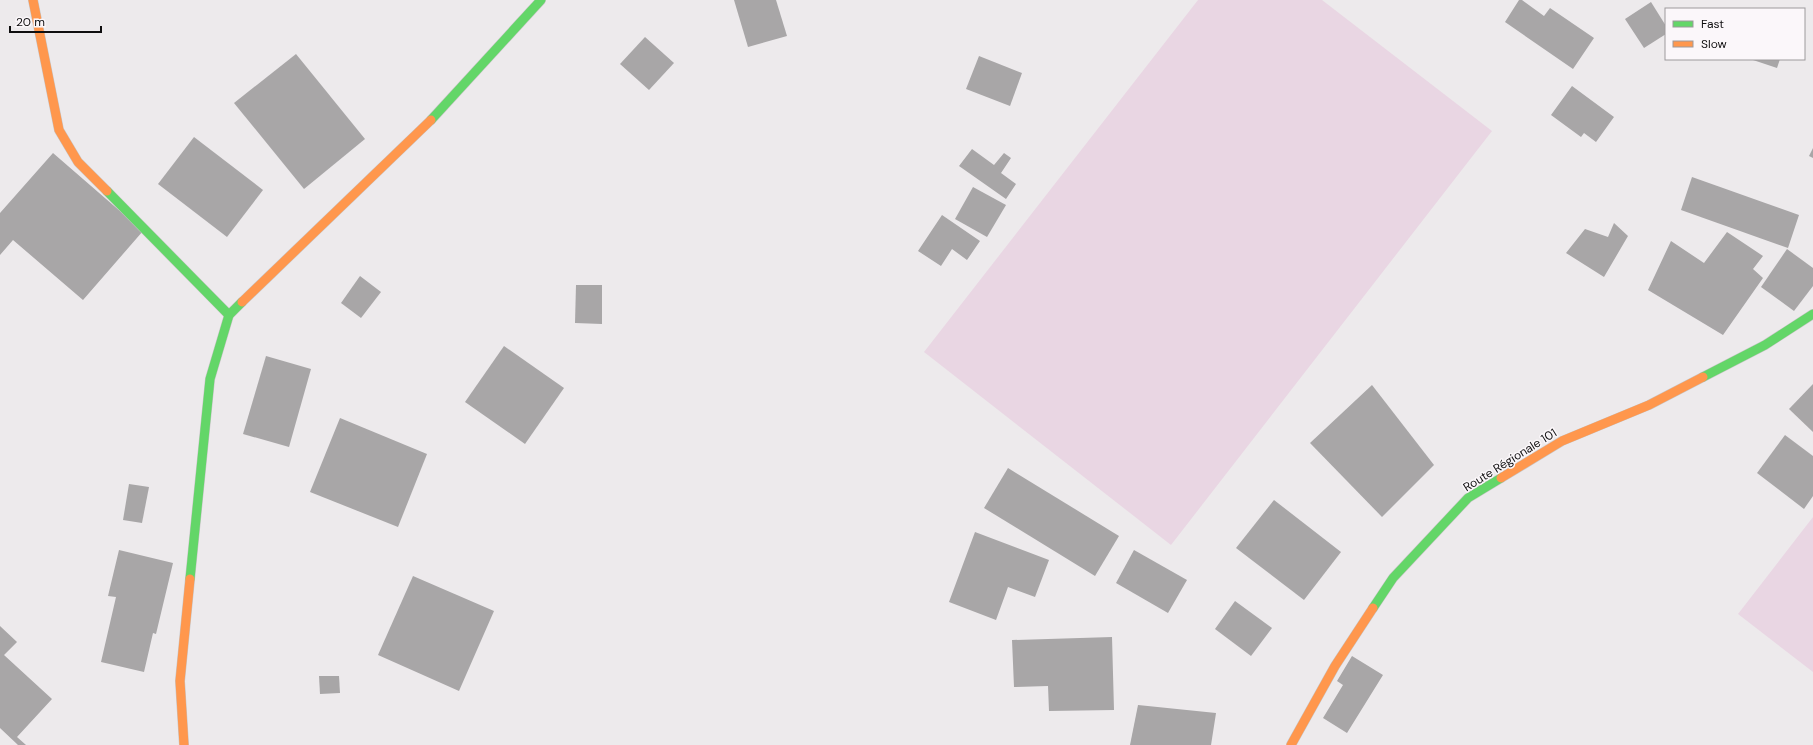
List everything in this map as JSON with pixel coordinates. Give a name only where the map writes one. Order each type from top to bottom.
[{"type":"street","points":[[33,0],[59,130],[78,162],[229,315]]},
{"type":"street","points":[[184,745],[180,681],[210,379],[229,315],[442,109],[541,0]]},
{"type":"street","name":"Route Régionale 101","points":[[1291,745],[1335,666],[1393,578],[1468,498],[1562,441],[1649,405],[1766,345],[1813,314]]},
{"type":"shaded area","points":[[1198,0],[1322,0],[1492,131],[1171,545],[924,352]]},
{"type":"shaded area","points":[[1813,517],[1813,672],[1738,614]]},
{"type":"building","points":[[734,0],[776,0],[787,36],[748,47]]},
{"type":"building","points":[[1519,0],[1522,0],[1544,16],[1550,8],[1594,38],[1573,69],[1505,22]]},
{"type":"building","points":[[1651,2],[1665,24],[1665,35],[1644,48],[1625,19]]},
{"type":"building","points":[[645,37],[674,63],[649,90],[620,64]]},
{"type":"building","points":[[296,54],[365,139],[304,189],[234,103]]},
{"type":"building","points":[[979,56],[1022,73],[1010,106],[966,89]]},
{"type":"building","points":[[1753,60],[1780,60],[1777,68]]},
{"type":"building","points":[[1572,86],[1614,117],[1596,142],[1584,133],[1581,137],[1551,115]]},
{"type":"building","points":[[194,137],[263,190],[227,237],[158,184]]},
{"type":"building","points":[[1813,148],[1813,158],[1809,156]]},
{"type":"building","points":[[972,149],[994,165],[1004,153],[1011,158],[1001,173],[1016,184],[1006,199],[959,166]]},
{"type":"building","points":[[53,153],[143,231],[83,300],[13,240],[0,255],[0,213]]},
{"type":"building","points":[[1692,177],[1799,215],[1788,248],[1681,210]]},
{"type":"building","points":[[973,187],[1006,205],[987,237],[955,219]]},
{"type":"building","points":[[942,215],[980,241],[967,260],[952,249],[941,266],[918,251]]},
{"type":"building","points":[[1614,223],[1628,236],[1604,277],[1566,253],[1585,229],[1608,237]]},
{"type":"building","points":[[1727,232],[1763,256],[1753,269],[1763,278],[1723,335],[1648,290],[1671,241],[1704,263]]},
{"type":"building","points":[[1787,249],[1813,268],[1813,286],[1794,311],[1761,287]]},
{"type":"building","points":[[360,276],[381,292],[361,318],[341,303]]},
{"type":"building","points":[[576,285],[602,285],[602,324],[575,323]]},
{"type":"building","points":[[504,346],[564,388],[525,444],[465,402]]},
{"type":"building","points":[[266,356],[311,369],[289,447],[243,434]]},
{"type":"building","points":[[1813,384],[1813,432],[1789,409]]},
{"type":"building","points":[[1372,385],[1434,465],[1382,517],[1310,443]]},
{"type":"building","points":[[340,418],[427,454],[398,527],[310,492]]},
{"type":"building","points":[[1785,435],[1813,456],[1813,496],[1804,509],[1757,473]]},
{"type":"building","points":[[1008,468],[1119,536],[1095,576],[984,508]]},
{"type":"building","points":[[129,484],[149,487],[142,523],[123,520]]},
{"type":"building","points":[[1274,500],[1341,552],[1304,600],[1236,548]]},
{"type":"building","points":[[975,532],[1049,560],[1035,597],[1008,587],[996,620],[949,602]]},
{"type":"building","points":[[119,550],[173,563],[156,634],[153,633],[144,672],[101,662],[116,597],[108,596]]},
{"type":"building","points":[[1134,550],[1187,580],[1168,613],[1116,583]]},
{"type":"building","points":[[413,576],[494,611],[459,691],[378,655]]},
{"type":"building","points":[[1235,601],[1272,628],[1251,656],[1215,629]]},
{"type":"building","points":[[0,626],[17,642],[4,655],[52,699],[17,737],[26,745],[18,745],[0,728]]},
{"type":"building","points":[[1112,637],[1114,710],[1049,711],[1048,686],[1014,687],[1012,640]]},
{"type":"building","points":[[1352,656],[1383,675],[1347,733],[1323,718],[1343,685],[1337,681]]},
{"type":"building","points":[[319,676],[339,676],[340,693],[320,694]]},
{"type":"building","points":[[1138,705],[1216,713],[1211,745],[1130,745]]},
{"type":"traffic: fast","points":[[431,120],[541,0]]},
{"type":"traffic: fast","points":[[107,191],[229,315]]},
{"type":"traffic: fast","points":[[190,579],[210,379],[229,315],[242,302]]},
{"type":"traffic: fast","points":[[1703,377],[1765,345],[1813,314]]},
{"type":"traffic: fast","points":[[1373,608],[1393,578],[1468,498],[1501,478]]},
{"type":"traffic: slow","points":[[33,0],[59,130],[78,162],[107,191]]},
{"type":"traffic: slow","points":[[242,302],[431,120]]},
{"type":"traffic: slow","points":[[1501,478],[1562,441],[1649,405],[1703,377]]},
{"type":"traffic: slow","points":[[184,745],[180,681],[190,579]]},
{"type":"traffic: slow","points":[[1291,745],[1335,666],[1373,608]]}]
